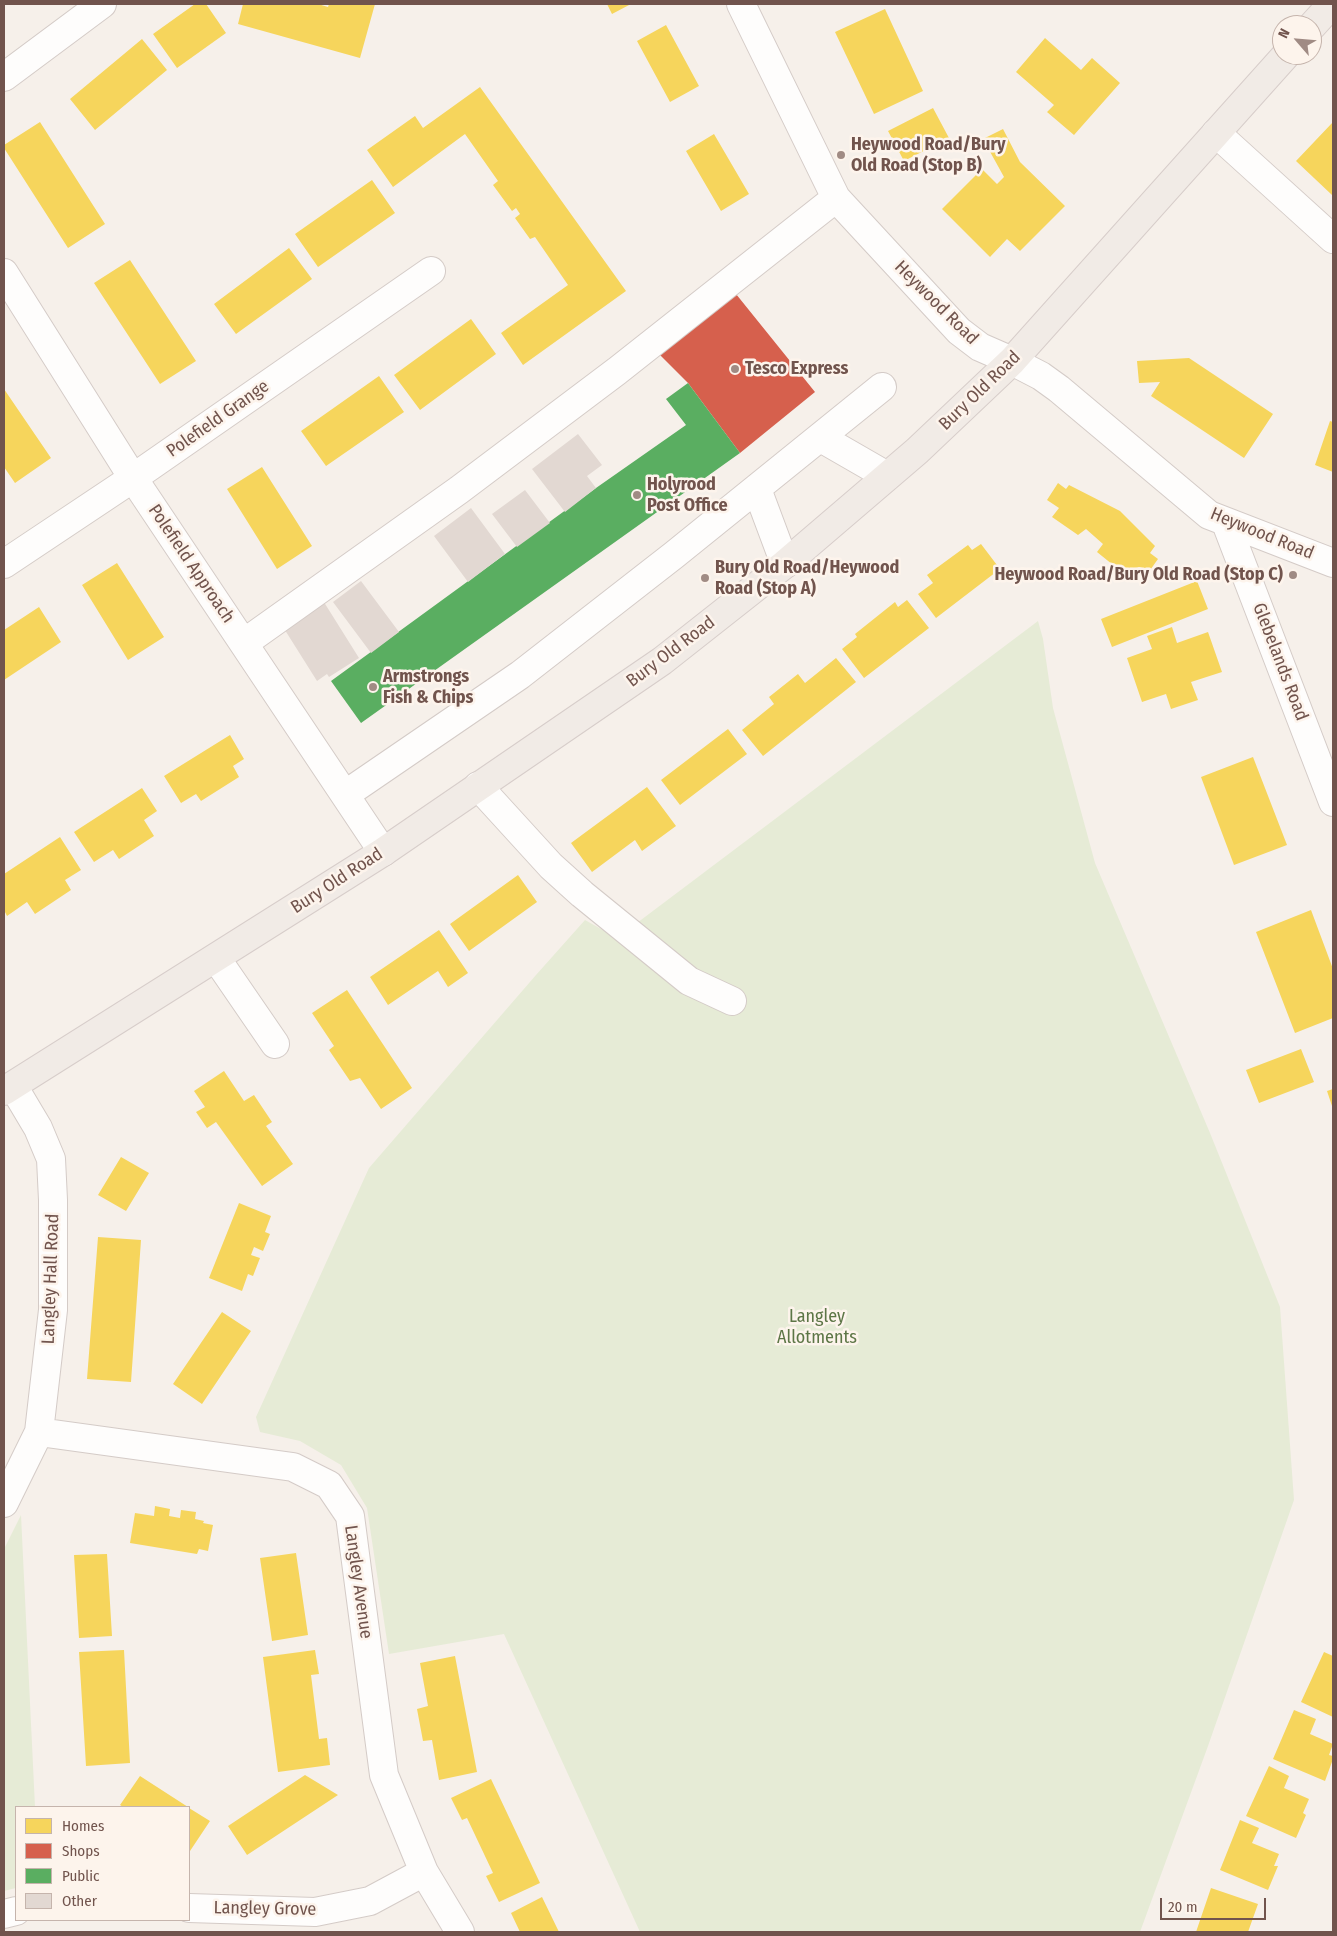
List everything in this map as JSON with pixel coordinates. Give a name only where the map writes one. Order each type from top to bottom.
[{"type":"main road","points":[[1322,15],[1332,4]]},
{"type":"main road","name":"Bury Old Road","points":[[8,1089],[384,852],[662,661],[785,564],[917,451],[1012,360],[1072,296],[1277,65]]},
{"type":"street","points":[[4,77],[102,4]]},
{"type":"street","name":"Heywood Road","points":[[740,4],[836,198],[959,330],[980,347],[1012,360],[1060,389],[1208,515],[1333,563]]},
{"type":"street","points":[[1216,133],[1333,239]]},
{"type":"street","points":[[244,643],[459,490],[616,371],[836,198]]},
{"type":"street","name":"Polefield Grange","points":[[4,564],[133,478],[431,271]]},
{"type":"street","name":"Polefield Approach","points":[[4,273],[133,478],[384,852]]},
{"type":"street","points":[[346,794],[520,674],[757,489],[882,387]]},
{"type":"street","points":[[821,438],[887,476]]},
{"type":"street","points":[[757,489],[785,564]]},
{"type":"street","name":"Glebelands Road","points":[[1226,523],[1333,802]]},
{"type":"street","points":[[478,786],[551,866],[582,894],[689,981],[732,1001]]},
{"type":"street","points":[[216,958],[275,1044]]},
{"type":"street","name":"Langley Hall Road","points":[[4,1503],[39,1432],[53,1310],[52,1159],[38,1128],[8,1089]]},
{"type":"street","name":"Langley Avenue","points":[[39,1432],[293,1467],[329,1486],[350,1516],[384,1775],[424,1872],[460,1932]]},
{"type":"street","name":"Langley Grove","points":[[190,1908],[315,1912],[370,1900],[424,1872]]},
{"type":"green space","name":"Langley Allotments","points":[[1038,621],[1043,639],[1053,708],[1095,863],[1210,1133],[1280,1307],[1294,1500],[1208,1746],[1140,1932],[640,1932],[504,1634],[389,1654],[367,1508],[341,1465],[300,1441],[260,1432],[256,1417],[369,1168],[585,920],[617,938]]},
{"type":"green space","points":[[21,1515],[35,1806],[15,1806],[15,1888],[4,1891],[4,1549]]},
{"type":"building: Homes","points":[[195,4],[206,4],[226,33],[177,68],[153,34]]},
{"type":"building: Homes","points":[[243,4],[318,4],[328,7],[329,4],[375,4],[360,58],[238,24]]},
{"type":"building: Homes","points":[[607,4],[631,4],[612,14]]},
{"type":"building: Homes","points":[[885,9],[923,91],[874,114],[835,32]]},
{"type":"building: Homes","points":[[666,25],[699,86],[670,102],[637,41]]},
{"type":"building: Homes","points":[[1045,38],[1081,70],[1092,58],[1120,83],[1074,135],[1047,112],[1054,105],[1016,72]]},
{"type":"building: Homes","points":[[142,39],[167,70],[95,130],[70,99]]},
{"type":"building: Homes","points":[[480,87],[626,291],[523,365],[501,333],[568,285],[535,237],[530,239],[515,218],[520,214],[516,208],[512,211],[493,185],[498,181],[465,134],[393,187],[367,150],[415,116],[423,128]]},
{"type":"building: Homes","points":[[933,108],[949,138],[904,161],[888,131]]},
{"type":"building: Homes","points":[[40,122],[105,224],[68,248],[4,148],[4,145]]},
{"type":"building: Homes","points":[[1333,122],[1333,194],[1332,195],[1296,161]]},
{"type":"building: Homes","points":[[1003,129],[1020,162],[1065,206],[1020,251],[1007,239],[990,257],[942,209],[982,169],[997,184],[1004,177],[983,139]]},
{"type":"building: Homes","points":[[714,134],[749,194],[721,211],[686,151]]},
{"type":"building: Homes","points":[[372,180],[395,213],[318,267],[295,234]]},
{"type":"building: Homes","points":[[289,248],[312,279],[236,334],[214,304]]},
{"type":"building: Homes","points":[[130,260],[196,361],[160,384],[94,283]]},
{"type":"building: Homes","points":[[471,319],[496,354],[420,410],[394,375]]},
{"type":"building: Homes","points":[[1189,358],[1273,414],[1244,458],[1151,396],[1160,382],[1139,383],[1137,361]]},
{"type":"building: Homes","points":[[379,376],[404,412],[326,466],[301,431]]},
{"type":"building: Homes","points":[[4,389],[51,458],[15,483],[4,467]]},
{"type":"building: Homes","points":[[1330,421],[1333,422],[1333,472],[1315,465]]},
{"type":"building: Homes","points":[[262,467],[312,546],[277,569],[227,489]]},
{"type":"building: Homes","points":[[1058,483],[1066,489],[1069,485],[1120,511],[1155,546],[1150,553],[1158,559],[1148,573],[1139,567],[1123,573],[1097,552],[1103,544],[1086,529],[1078,535],[1052,517],[1059,508],[1047,500]]},
{"type":"building: Homes","points":[[981,544],[1000,569],[936,618],[918,594],[933,583],[927,575],[968,545],[972,550]]},
{"type":"building: Homes","points":[[117,563],[164,637],[128,660],[82,585]]},
{"type":"building: Homes","points":[[1197,581],[1208,609],[1112,647],[1101,619]]},
{"type":"building: Homes","points":[[907,600],[929,628],[864,678],[842,649],[857,637],[855,634],[895,602],[898,607]]},
{"type":"building: Homes","points":[[39,607],[61,642],[4,680],[4,630]]},
{"type":"building: Homes","points":[[1172,627],[1177,643],[1208,632],[1222,672],[1191,682],[1198,700],[1171,709],[1166,694],[1142,702],[1127,658],[1152,649],[1147,636]]},
{"type":"building: Homes","points":[[836,658],[856,682],[763,756],[742,730],[774,704],[769,697],[798,674],[805,683]]},
{"type":"building: Homes","points":[[728,729],[747,754],[680,805],[661,780]]},
{"type":"building: Homes","points":[[230,735],[244,759],[233,766],[239,777],[201,801],[196,794],[181,803],[164,776]]},
{"type":"building: Homes","points":[[1253,757],[1287,845],[1234,865],[1201,777]]},
{"type":"building: Homes","points":[[647,787],[676,826],[642,851],[635,840],[592,872],[571,843]]},
{"type":"building: Homes","points":[[142,788],[157,811],[144,820],[154,836],[119,859],[113,850],[94,862],[74,832]]},
{"type":"building: Homes","points":[[60,837],[81,870],[65,880],[71,890],[35,914],[27,902],[7,916],[4,910],[4,874]]},
{"type":"building: Homes","points":[[518,875],[537,902],[469,951],[450,924]]},
{"type":"building: Homes","points":[[1311,910],[1333,969],[1333,1018],[1295,1033],[1256,932]]},
{"type":"building: Homes","points":[[439,930],[468,973],[448,987],[438,971],[388,1005],[370,977]]},
{"type":"building: Homes","points":[[347,990],[412,1088],[381,1109],[360,1078],[350,1081],[329,1050],[334,1046],[312,1013]]},
{"type":"building: Homes","points":[[1301,1049],[1314,1082],[1259,1103],[1246,1070]]},
{"type":"building: Homes","points":[[224,1071],[244,1101],[254,1095],[272,1122],[266,1126],[293,1164],[262,1186],[216,1122],[207,1128],[196,1112],[205,1107],[194,1091]]},
{"type":"building: Homes","points":[[1333,1089],[1333,1109],[1327,1091]]},
{"type":"building: Homes","points":[[121,1157],[149,1173],[126,1211],[98,1195]]},
{"type":"building: Homes","points":[[239,1203],[271,1216],[265,1232],[270,1234],[263,1251],[254,1247],[251,1255],[260,1258],[253,1276],[248,1274],[242,1291],[209,1278]]},
{"type":"building: Homes","points":[[98,1237],[141,1240],[131,1382],[87,1379]]},
{"type":"building: Homes","points":[[222,1312],[251,1331],[202,1404],[173,1384]]},
{"type":"building: Homes","points":[[155,1506],[170,1509],[169,1516],[180,1518],[181,1510],[196,1512],[195,1519],[213,1525],[208,1551],[199,1549],[197,1554],[130,1543],[135,1513],[154,1516]]},
{"type":"building: Homes","points":[[296,1553],[308,1635],[272,1641],[260,1558]]},
{"type":"building: Homes","points":[[107,1554],[112,1636],[79,1638],[74,1555]]},
{"type":"building: Homes","points":[[124,1650],[130,1763],[86,1766],[79,1652]]},
{"type":"building: Homes","points":[[315,1650],[319,1674],[311,1675],[319,1739],[327,1738],[330,1765],[278,1772],[263,1657]]},
{"type":"building: Homes","points":[[1324,1652],[1333,1656],[1333,1717],[1301,1702]]},
{"type":"building: Homes","points":[[455,1656],[477,1772],[439,1780],[432,1740],[423,1741],[417,1709],[428,1706],[420,1663]]},
{"type":"building: Homes","points":[[1294,1710],[1316,1719],[1310,1734],[1333,1744],[1329,1755],[1333,1756],[1333,1759],[1325,1781],[1273,1759]]},
{"type":"building: Homes","points":[[1269,1766],[1289,1776],[1284,1788],[1309,1799],[1303,1813],[1306,1815],[1296,1838],[1246,1816]]},
{"type":"building: Homes","points":[[305,1775],[338,1795],[247,1855],[228,1826]]},
{"type":"building: Homes","points":[[140,1776],[186,1806],[122,1806],[120,1805]]},
{"type":"building: Homes","points":[[491,1779],[540,1883],[499,1902],[486,1876],[493,1873],[467,1818],[462,1820],[451,1798]]},
{"type":"building: Homes","points":[[190,1809],[210,1821],[190,1851]]},
{"type":"building: Homes","points":[[1240,1820],[1259,1828],[1252,1843],[1279,1854],[1274,1866],[1278,1866],[1268,1890],[1220,1870]]},
{"type":"building: Homes","points":[[1211,1888],[1258,1904],[1248,1932],[1196,1932]]},
{"type":"building: Homes","points":[[542,1897],[559,1932],[520,1932],[511,1913]]},
{"type":"building: Shops","name":"Tesco Express","points":[[736,294],[815,392],[740,453],[688,383],[660,355]]},
{"type":"building: Public","points":[[688,383],[740,453],[361,723],[331,681],[596,488],[686,425],[666,399]]},
{"type":"building: Other","points":[[578,434],[602,465],[587,476],[596,488],[565,512],[532,469]]},
{"type":"building: Other","points":[[525,490],[550,523],[517,547],[492,514]]},
{"type":"building: Other","points":[[471,508],[505,554],[468,582],[434,536]]},
{"type":"building: Other","points":[[361,581],[399,632],[371,653],[333,602]]},
{"type":"building: Other","points":[[322,599],[359,658],[329,677],[327,674],[317,681],[283,627]]},
{"type":"place","name":"Heywood Road/Bury Old Road (Stop B)","points":[[841,155]]},
{"type":"place","name":"Tesco Express","points":[[735,369]]},
{"type":"place","name":"Holyrood Post Office","points":[[637,495]]},
{"type":"place","name":"Heywood Road/Bury Old Road (Stop C)","points":[[1293,575]]},
{"type":"place","name":"Bury Old Road/Heywood Road (Stop A)","points":[[705,578]]},
{"type":"place","name":"Armstrongs Fish & Chips","points":[[373,687]]}]
